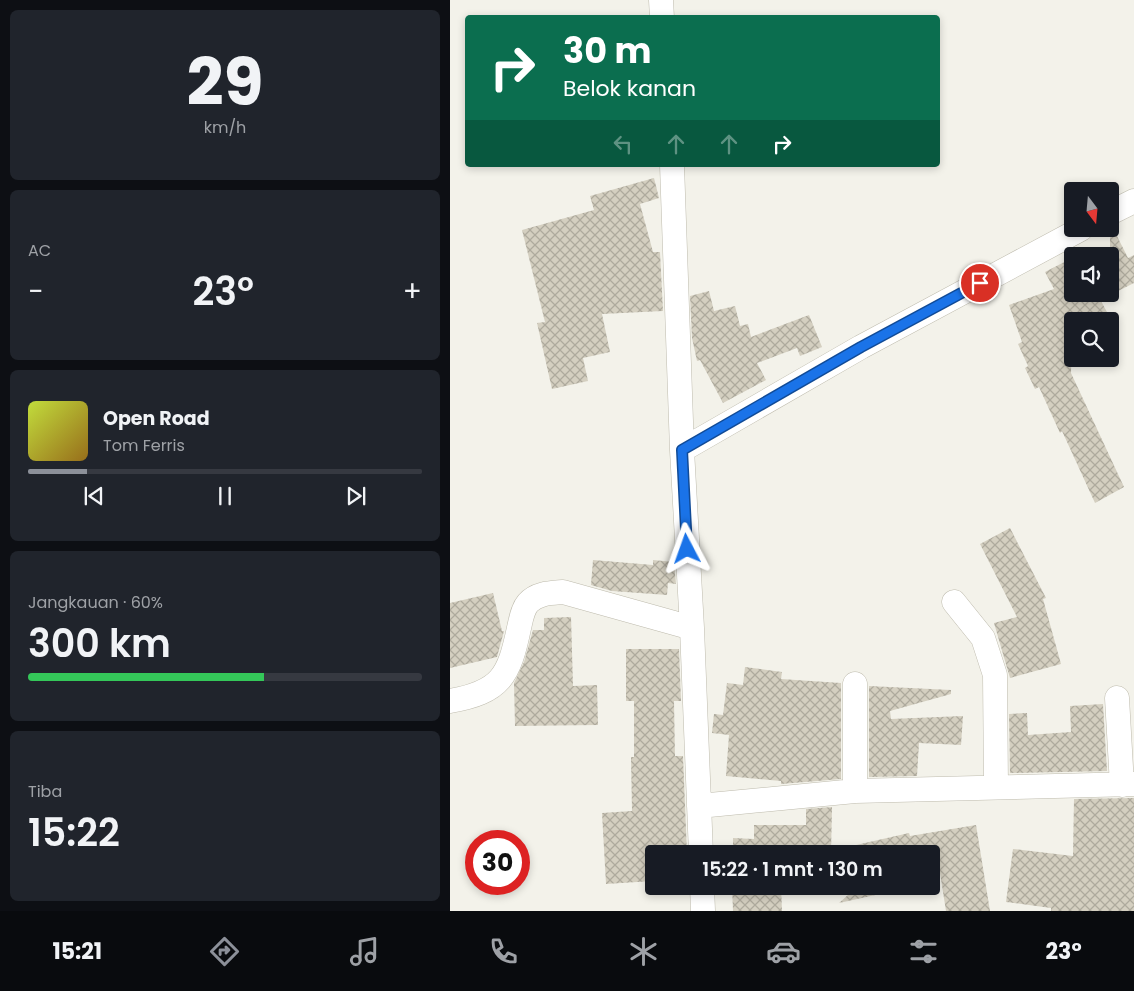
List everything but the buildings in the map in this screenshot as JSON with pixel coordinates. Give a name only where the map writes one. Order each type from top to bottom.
[{"type":"street","points":[[661,0],[662,15]]},
{"type":"street","points":[[672,167],[682,450],[692,628],[701,845]]},
{"type":"street","points":[[1119,208],[1134,200]]},
{"type":"street","points":[[682,450],[861,347],[1064,238]]},
{"type":"street","points":[[450,701],[468,698],[491,688],[506,673],[513,658],[522,613],[527,604],[535,597],[547,593],[563,592],[692,628]]},
{"type":"street","points":[[954,602],[983,638],[995,675],[996,787]]},
{"type":"street","points":[[855,684],[855,791]]},
{"type":"street","points":[[699,806],[855,791],[1128,784],[1117,698]]},
{"type":"street","points":[[702,895],[703,911]]},
{"type":"route","points":[[687,549],[682,450],[861,347],[980,283]]}]
